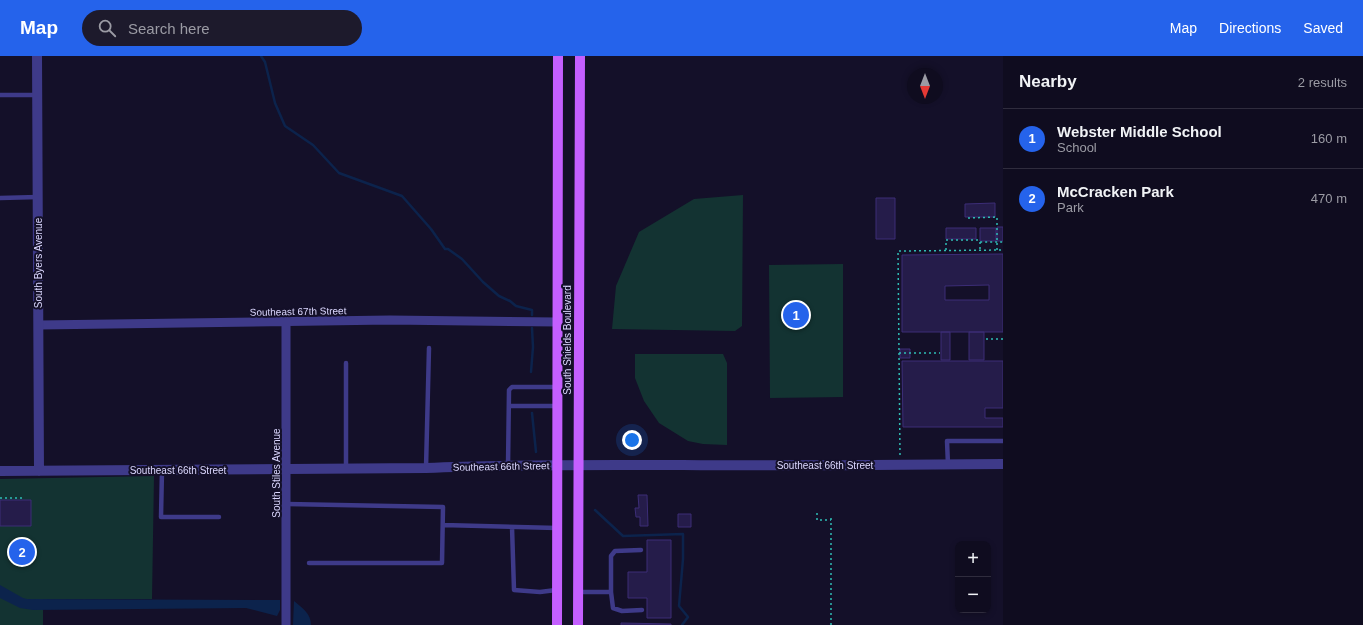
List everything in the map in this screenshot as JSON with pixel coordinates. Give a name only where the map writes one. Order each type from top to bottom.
[{"type":"main road","name":"South Shields Boulevard","points":[[557,625],[558,56]]},
{"type":"main road","name":"South Shields Boulevard","points":[[578,625],[580,465],[580,56]]},
{"type":"street","name":"South Byers Avenue","points":[[37,56],[39,470]]},
{"type":"street","name":"Southeast 67th Street","points":[[39,325],[390,320],[558,322]]},
{"type":"street","name":"South Stiles Avenue","points":[[286,322],[286,625]]},
{"type":"street","name":"Southeast 66th Street","points":[[0,471],[426,468],[557,465],[1003,464]]},
{"type":"lane","points":[[0,95],[37,95]]},
{"type":"lane","points":[[0,198],[38,196]]},
{"type":"lane","points":[[426,468],[429,348]]},
{"type":"lane","points":[[346,363],[346,468]]},
{"type":"lane","points":[[508,466],[509,390],[512,387],[558,387]]},
{"type":"lane","points":[[509,406],[558,406]]},
{"type":"lane","points":[[948,465],[947,441],[1003,441]]},
{"type":"lane","points":[[162,470],[161,517],[219,516]]},
{"type":"lane","points":[[287,504],[443,507],[442,563],[309,563]]},
{"type":"lane","points":[[443,525],[557,528]]},
{"type":"lane","points":[[512,527],[514,590],[540,592],[557,590]]},
{"type":"lane","points":[[641,550],[612,552],[611,592],[613,608],[622,611],[642,610]]},
{"type":"lane","points":[[578,592],[611,592]]},
{"type":"path","points":[[968,218],[997,217],[997,250]]},
{"type":"path","points":[[946,250],[946,240],[1003,242]]},
{"type":"path","points":[[980,242],[980,250]]},
{"type":"path","points":[[900,465],[898,250],[1003,250]]},
{"type":"path","points":[[986,339],[1003,339]]},
{"type":"path","points":[[899,353],[940,353]]},
{"type":"path","points":[[0,498],[22,498]]},
{"type":"path","points":[[817,513],[817,520],[831,519],[831,625]]},
{"type":"green space","points":[[743,195],[742,326],[735,331],[612,329],[616,286],[639,232],[694,199]]},
{"type":"green space","points":[[843,264],[843,397],[770,398],[769,265]]},
{"type":"green space","points":[[635,354],[723,354],[727,363],[727,445],[703,444],[688,441],[659,423],[644,401],[635,378]]},
{"type":"green space","points":[[154,476],[152,599],[43,599],[43,625],[0,625],[0,479]]},
{"type":"water","points":[[0,585],[27,599],[280,600],[280,610],[277,616],[246,608],[33,610],[20,608],[0,598]]},
{"type":"water","points":[[294,601],[308,614],[311,625],[293,625]]},
{"type":"building","points":[[876,198],[895,198],[895,239],[876,239]]},
{"type":"building","points":[[995,203],[995,217],[965,217],[965,204]]},
{"type":"building","points":[[997,227],[1003,227],[1003,241],[997,241]]},
{"type":"building","points":[[946,228],[976,228],[976,239],[946,239]]},
{"type":"building","points":[[980,228],[996,228],[996,241],[980,241]]},
{"type":"building","points":[[1003,254],[1003,332],[902,332],[902,255]],"holes":[[[989,285],[989,300],[945,300],[945,286]]]},
{"type":"building","points":[[941,332],[950,332],[950,360],[941,360]]},
{"type":"building","points":[[969,332],[984,332],[984,360],[969,360]]},
{"type":"building","points":[[900,349],[910,349],[910,358],[900,358]]},
{"type":"building","points":[[902,361],[1003,361],[1003,408],[985,408],[985,418],[1003,418],[1003,427],[903,427]]},
{"type":"building","points":[[638,495],[647,495],[648,526],[640,526],[640,517],[636,517],[635,508],[639,508]]},
{"type":"building","points":[[0,500],[31,500],[31,526],[0,526]]},
{"type":"building","points":[[678,514],[691,514],[691,527],[678,527]]},
{"type":"building","points":[[647,540],[671,540],[671,618],[647,618],[647,598],[628,598],[628,572],[647,572]]},
{"type":"building","points":[[621,623],[671,624],[671,625],[621,625]]},
{"type":"waterway","points":[[261,56],[265,62],[275,103],[285,126],[313,145],[339,173],[402,196],[431,229],[445,249],[448,249],[462,259],[483,282],[499,296],[510,301],[516,306],[532,310],[532,315]]},
{"type":"waterway","points":[[531,372],[533,347],[532,328]]},
{"type":"waterway","points":[[532,413],[536,452]]},
{"type":"waterway","points":[[595,510],[623,536],[683,534],[683,559],[679,606],[688,617],[682,625]]},
{"type":"place","name":"Webster Middle School","points":[[796,315]]},
{"type":"place","name":"McCracken Park","points":[[22,552]]}]
